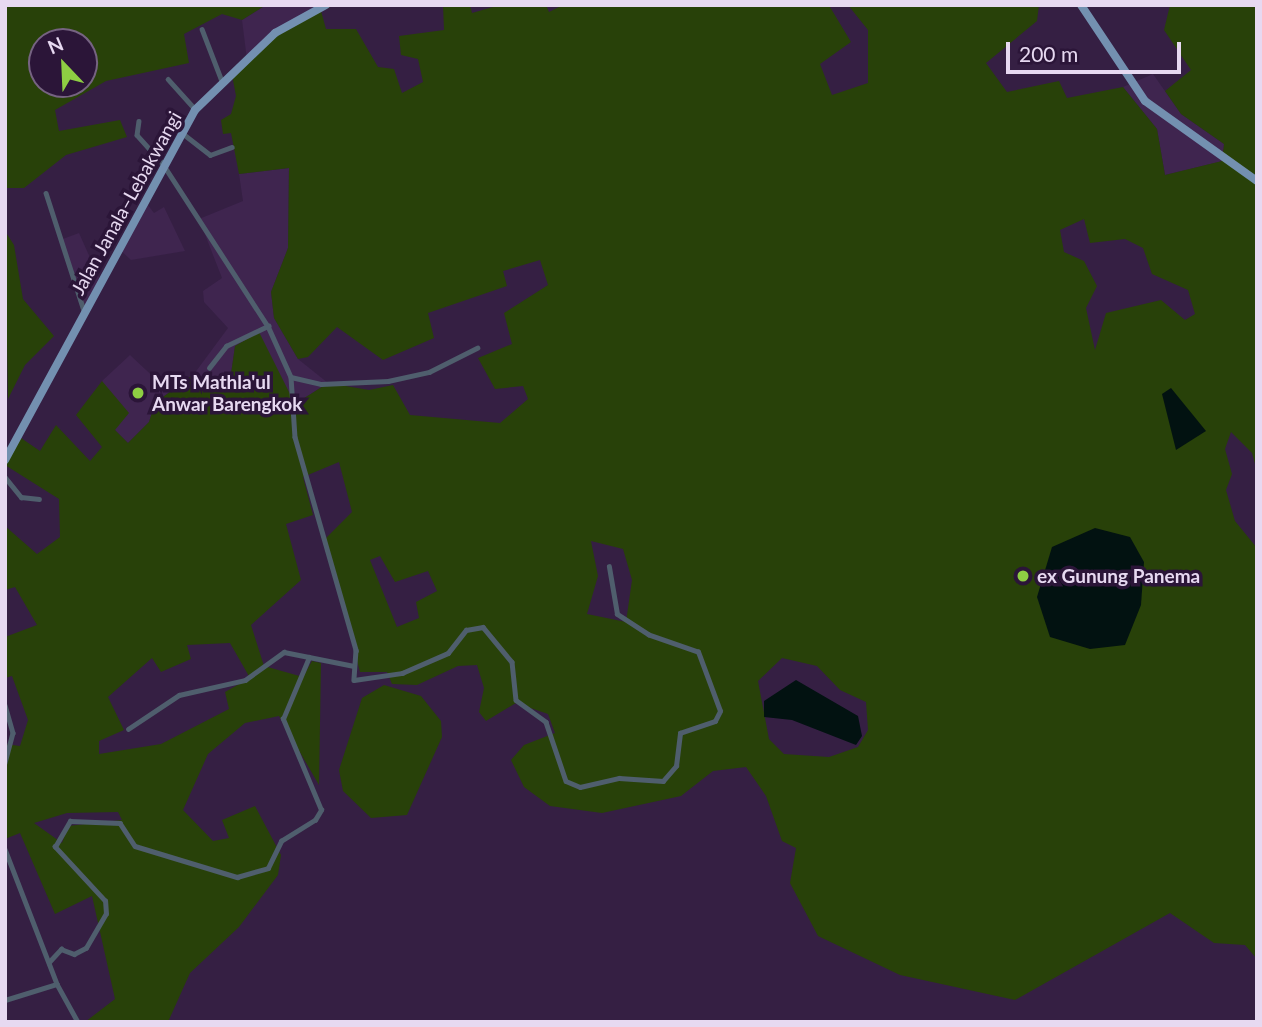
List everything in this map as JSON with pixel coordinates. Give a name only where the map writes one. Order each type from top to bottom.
[{"type":"main road","name":"Jalan Janala–Lebakwangi","points":[[5,460],[163,164],[195,110],[222,81],[275,33],[326,5]]},
{"type":"main road","points":[[1081,5],[1146,101],[1257,181]]},
{"type":"street","points":[[202,29],[222,81]]},
{"type":"street","points":[[168,79],[195,110]]},
{"type":"street","points":[[139,121],[137,135],[163,164],[268,326],[292,377],[300,459],[353,641],[354,680],[402,673],[449,653],[466,630],[483,627],[512,662],[516,700],[546,723],[566,781],[580,787],[619,778],[663,780],[676,766],[680,733],[715,721],[720,711],[698,652],[649,635],[617,614],[609,567]]},
{"type":"street","points":[[181,131],[210,155],[232,147]]},
{"type":"street","points":[[46,193],[84,311]]},
{"type":"street","points":[[209,368],[226,346],[268,326]]},
{"type":"street","points":[[292,377],[321,384],[387,381],[429,372],[477,348]]},
{"type":"street","points":[[5,477],[21,497],[39,499]]},
{"type":"street","points":[[128,729],[178,695],[245,680],[279,653],[354,666]]},
{"type":"street","points":[[49,962],[61,949],[74,954],[86,948],[106,914],[105,901],[55,847],[70,821],[120,823],[135,846],[237,877],[268,868],[281,841],[315,820],[321,810],[283,719],[309,657]]},
{"type":"street","points":[[5,705],[13,733],[5,763]]},
{"type":"street","points":[[5,849],[57,984],[78,1022]]},
{"type":"street","points":[[5,1000],[57,984]]},
{"type":"shaded area","points":[[266,5],[320,5],[247,60],[242,20]]},
{"type":"shaded area","points":[[1153,74],[1181,114],[1224,144],[1223,161],[1165,175],[1157,129],[1123,87]]},
{"type":"shaded area","points":[[289,168],[288,248],[271,292],[274,318],[298,359],[328,383],[295,404],[235,346],[230,381],[198,387],[194,374],[228,328],[204,302],[203,291],[222,278],[199,219],[243,201],[239,174]]},
{"type":"shaded area","points":[[144,200],[154,213],[164,207],[185,251],[131,260],[119,249]]},
{"type":"shaded area","points":[[79,233],[101,282],[85,306],[60,240]]},
{"type":"shaded area","points":[[130,355],[161,384],[174,373],[181,383],[155,403],[149,422],[128,443],[115,430],[102,381]]},
{"type":"shaded area","points":[[1171,388],[1206,431],[1176,450],[1162,394]]},
{"type":"shaded area","points":[[1095,528],[1130,537],[1144,562],[1141,605],[1125,645],[1090,649],[1050,637],[1037,597],[1052,547]]},
{"type":"shaded area","points":[[796,680],[858,716],[862,736],[856,745],[792,720],[764,717],[764,701]]},
{"type":"green space","points":[[5,5],[266,5],[242,20],[222,14],[184,34],[189,63],[106,81],[98,86],[98,28],[28,28],[28,98],[76,98],[55,110],[59,131],[120,120],[127,137],[66,155],[24,188],[5,188]]},
{"type":"green space","points":[[320,5],[335,5],[321,11],[326,29],[356,29],[378,67],[394,69],[402,93],[423,82],[418,59],[401,55],[399,36],[444,30],[443,5],[470,5],[472,13],[500,5],[546,5],[549,12],[563,5],[830,7],[851,42],[820,64],[832,95],[868,83],[868,30],[848,5],[1039,5],[1037,21],[986,63],[1007,92],[1059,81],[1067,98],[1123,87],[1157,129],[1165,175],[1222,161],[1224,144],[1181,114],[1165,91],[1191,70],[1164,30],[1170,5],[1257,5],[1257,471],[1252,453],[1231,432],[1225,449],[1232,474],[1226,490],[1235,521],[1257,548],[1257,959],[1245,945],[1214,943],[1170,913],[1015,1000],[900,975],[818,936],[790,883],[796,848],[782,841],[766,796],[746,767],[713,771],[681,796],[602,813],[550,806],[524,787],[511,760],[524,745],[555,733],[548,714],[516,703],[486,721],[479,712],[484,688],[477,665],[458,666],[417,685],[392,684],[387,672],[360,672],[325,539],[352,512],[339,462],[303,477],[313,515],[286,524],[301,580],[251,625],[264,666],[303,677],[312,661],[321,663],[319,785],[279,716],[245,723],[208,754],[183,810],[213,841],[229,838],[222,820],[255,806],[281,855],[278,875],[239,927],[190,973],[168,1022],[85,1022],[115,999],[92,896],[55,914],[20,833],[5,839],[5,744],[20,746],[28,720],[12,676],[5,678],[5,637],[37,625],[15,587],[5,590],[5,526],[37,554],[60,537],[59,499],[5,465],[21,438],[40,451],[56,425],[90,461],[102,447],[76,415],[102,381],[129,413],[115,430],[128,443],[149,422],[155,403],[194,374],[198,387],[230,381],[235,346],[259,332],[295,404],[328,383],[369,390],[393,385],[410,415],[500,423],[528,399],[523,386],[495,389],[478,358],[512,344],[504,313],[548,285],[540,260],[503,271],[507,286],[428,313],[434,338],[383,360],[337,327],[308,357],[298,359],[274,318],[271,292],[288,248],[289,168],[239,174],[231,133],[223,134],[221,120],[231,114],[236,96],[232,75],[291,22]],"holes":[[[1084,219],[1090,243],[1125,239],[1143,248],[1152,274],[1188,290],[1195,314],[1185,320],[1161,300],[1106,313],[1095,350],[1086,308],[1097,286],[1084,261],[1064,252],[1060,230]],[[591,541],[623,549],[632,580],[626,622],[587,614],[598,576]],[[380,556],[395,582],[428,571],[437,591],[416,602],[419,618],[397,627],[370,560]],[[230,643],[250,678],[225,692],[229,709],[161,744],[99,754],[99,741],[124,730],[108,697],[152,658],[161,672],[191,659],[187,645]],[[782,658],[817,666],[840,690],[866,702],[868,730],[858,747],[829,757],[784,754],[769,739],[758,681]],[[118,812],[122,820],[68,826],[62,843],[34,823],[67,813]]]},
{"type":"green space","points":[[5,231],[14,245],[23,299],[54,336],[25,365],[8,399]]},
{"type":"green space","points":[[384,685],[421,696],[441,721],[442,737],[407,815],[371,818],[343,791],[339,770],[362,698]]},
{"type":"place","name":"MTs Mathla'ul Anwar Barengkok","points":[[138,393]]},
{"type":"place","name":"ex Gunung Panema","points":[[1023,576]]}]
